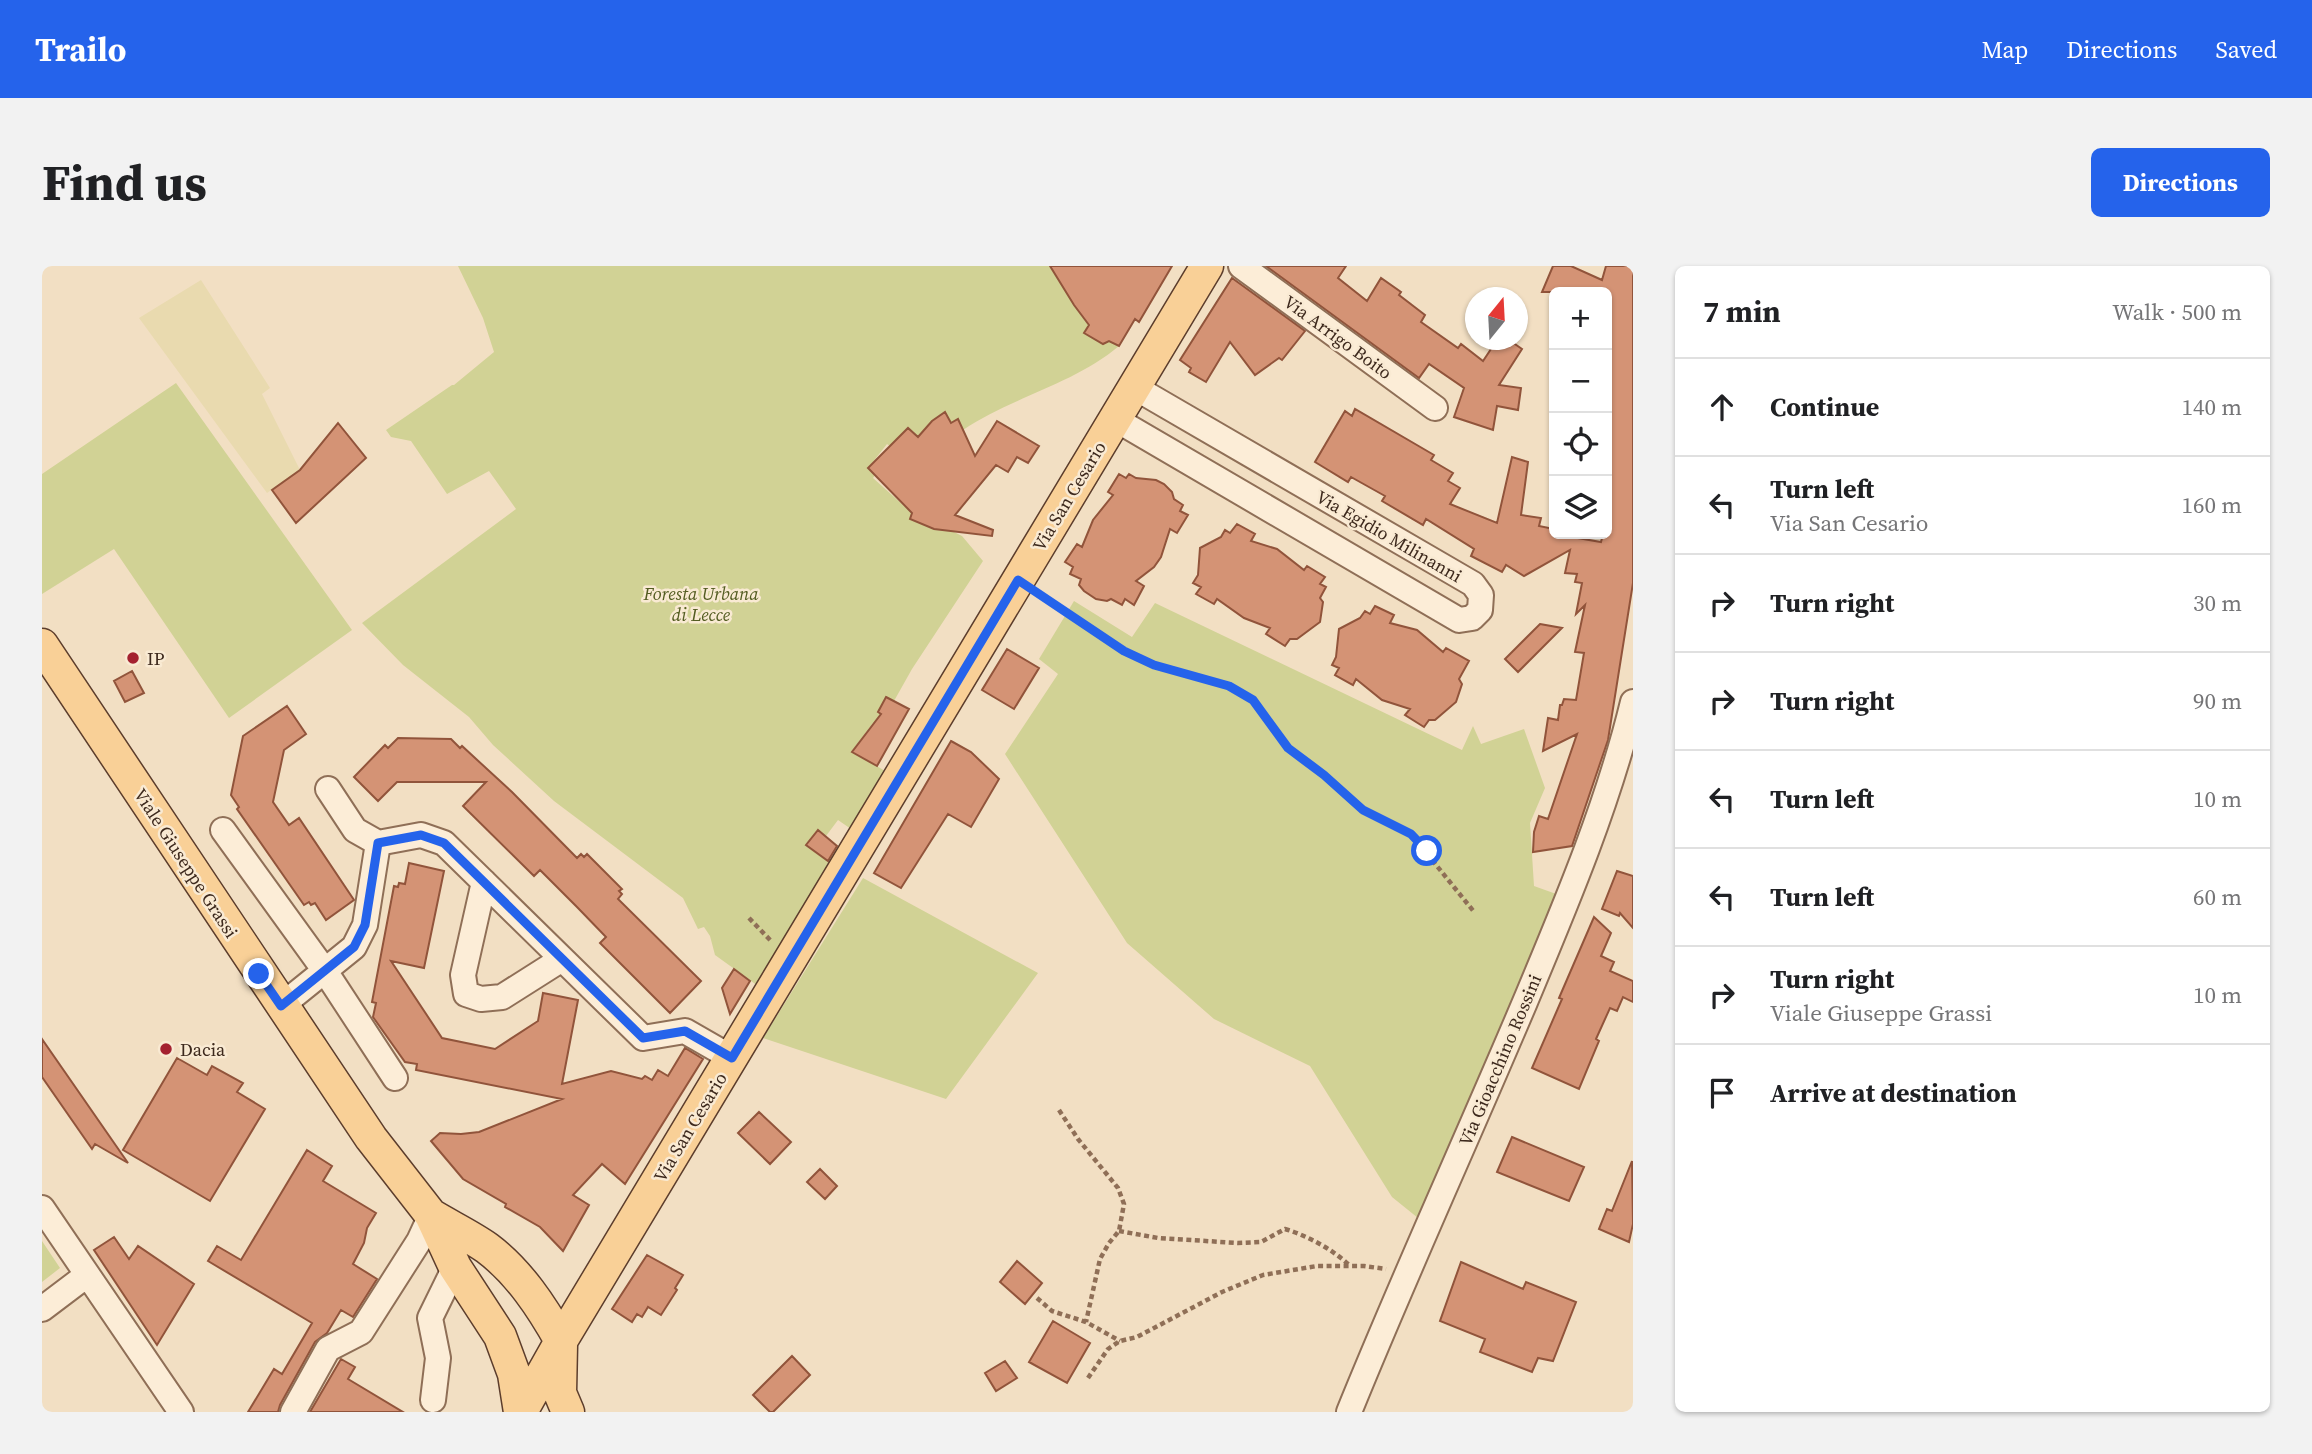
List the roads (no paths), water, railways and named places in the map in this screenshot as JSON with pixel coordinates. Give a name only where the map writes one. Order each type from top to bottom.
[{"type":"main road","name":"Via San Cesario","points":[[520,1412],[1207,266]]},
{"type":"main road","name":"Viale Giuseppe Grassi","points":[[42,645],[371,1138],[431,1215],[455,1267],[500,1336],[514,1374],[520,1412]]},
{"type":"main road","name":"Viale Giuseppe Grassi","points":[[431,1215],[487,1248],[519,1278],[544,1310],[561,1341]]},
{"type":"main road","points":[[500,1336],[533,1347],[561,1341],[560,1394],[568,1412]]},
{"type":"street","name":"Via Arrigo Boito","points":[[1241,266],[1435,408]]},
{"type":"street","name":"Via Egidio Milinanni","points":[[1115,419],[1460,620],[1472,618],[1480,610],[1481,595],[1473,584],[1134,387]]},
{"type":"street","name":"Via Gioacchino Rossini","points":[[1349,1412],[1566,903],[1607,793],[1633,702]]},
{"type":"street","points":[[328,789],[355,830],[378,843],[421,835],[444,843],[643,1038],[685,1031],[732,1058]]},
{"type":"street","points":[[223,830],[325,971],[395,1078]]},
{"type":"street","points":[[281,1006],[354,947],[365,925],[378,843]]},
{"type":"street","points":[[484,882],[463,975],[466,994],[481,999],[502,997],[562,959]]},
{"type":"street","points":[[42,1209],[181,1412]]},
{"type":"street","points":[[293,1412],[328,1349],[361,1332],[419,1241],[431,1215]]},
{"type":"street","points":[[437,1408],[438,1358],[430,1318],[455,1267]]},
{"type":"street","points":[[42,1309],[87,1275]]},
{"type":"place","name":"IP","points":[[133,658]]},
{"type":"place","name":"Dacia","points":[[166,1049]]},
{"type":"park label","name":"Foresta Urbana di Lecce","points":[[701,603]]}]
